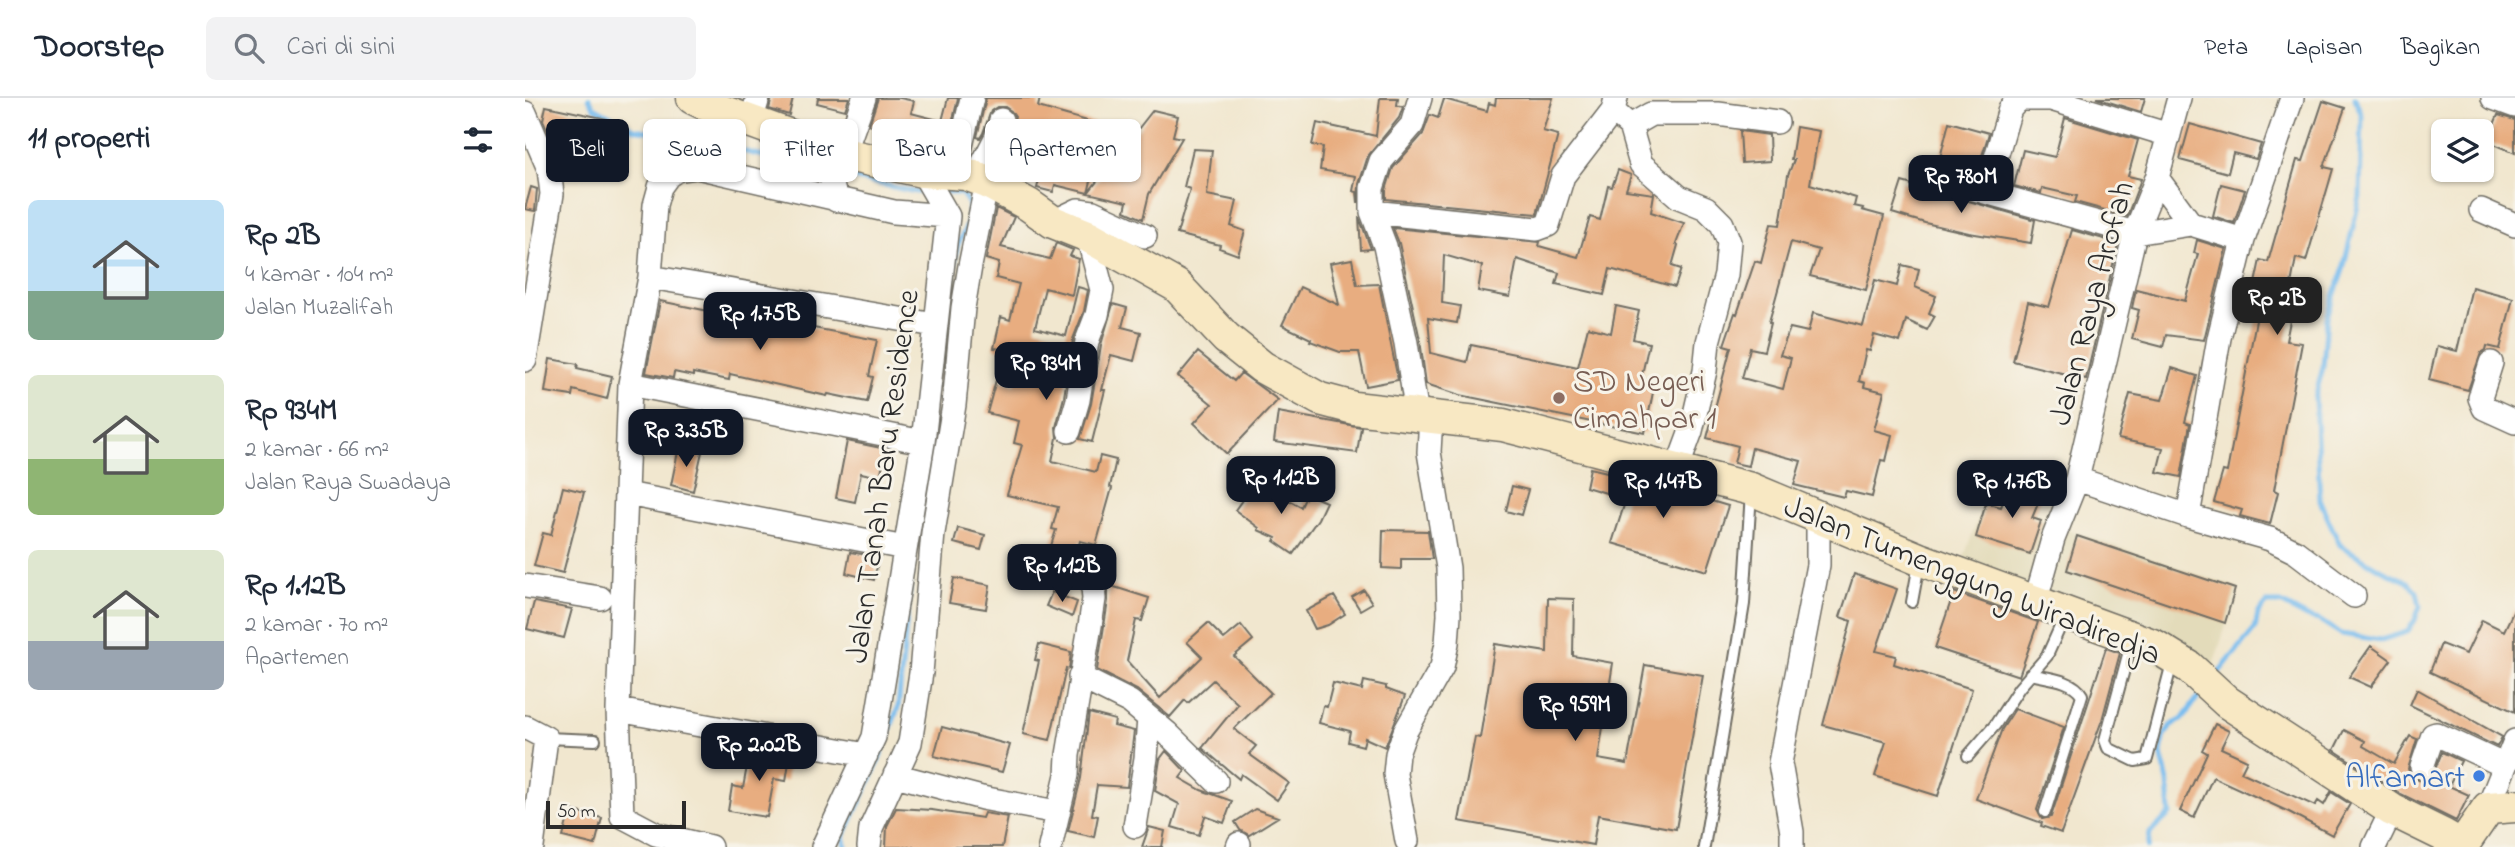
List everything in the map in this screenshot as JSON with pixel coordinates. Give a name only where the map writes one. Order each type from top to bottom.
[{"type":"street","name":"Jalan Tumenggung Wiradiredja","points":[[693,98],[716,109],[755,110]]},
{"type":"street","points":[[856,119],[864,98]]},
{"type":"street","points":[[869,847],[871,828],[910,743],[921,673],[933,533],[954,405],[969,266],[951,186],[972,98]]},
{"type":"street","points":[[1406,841],[1395,774],[1397,754],[1405,732],[1442,667],[1449,615],[1448,568],[1424,416],[1385,246],[1372,212],[1372,188],[1381,161],[1404,137],[1412,124],[1420,98]]},
{"type":"street","name":"Jalan Raya Arofah","points":[[2035,603],[2053,539],[2077,479],[2135,233],[2157,178],[2179,98]]},
{"type":"street","points":[[2187,516],[2219,338],[2243,240],[2292,98]]},
{"type":"street","points":[[2493,98],[2515,106]]},
{"type":"street","points":[[1986,192],[2010,109],[2019,99],[2051,99],[2169,135]]},
{"type":"street","points":[[1372,212],[1537,229],[1548,225],[1563,176],[1620,112]]},
{"type":"street","points":[[1620,112],[1718,114],[1777,122]]},
{"type":"street","points":[[1620,112],[1641,164],[1679,197],[1706,208],[1722,224],[1729,242],[1725,275],[1708,342],[1705,371],[1691,431],[1677,469]]},
{"type":"street","points":[[525,113],[549,169],[552,194],[525,360]]},
{"type":"street","points":[[851,182],[894,212],[951,186],[985,150]]},
{"type":"street","points":[[711,847],[655,840],[622,816],[618,710],[630,384],[650,277],[655,205],[660,187],[668,176],[677,170],[697,167],[760,169]]},
{"type":"street","name":"Jalan Tumenggung Wiradiredja","points":[[858,175],[951,186],[1029,205],[1053,222],[1088,236],[1177,286],[1226,338],[1262,367],[1320,399],[1354,408],[1503,425],[1751,489],[1919,559],[2155,646],[2181,662],[2227,702],[2392,810],[2462,847],[2501,807]]},
{"type":"street","points":[[2157,178],[2191,224]]},
{"type":"street","points":[[1941,180],[2135,233],[2191,224],[2243,240]]},
{"type":"street","name":"Jalan Tanah Baru Residence","points":[[823,847],[874,737],[923,442],[951,186]]},
{"type":"street","points":[[1053,222],[1078,210],[1093,212],[1145,236]]},
{"type":"street","points":[[2481,210],[2515,225]]},
{"type":"street","points":[[1069,431],[1078,400],[1087,341],[1097,316],[1102,290],[1088,236]]},
{"type":"street","points":[[650,277],[935,325]]},
{"type":"street","points":[[2491,363],[2480,398],[2484,408],[2515,422]]},
{"type":"street","points":[[630,384],[923,442]]},
{"type":"street","points":[[2077,479],[2187,516],[2270,539],[2296,552],[2354,596]]},
{"type":"street","points":[[627,494],[905,548]]},
{"type":"street","points":[[1792,847],[1792,832],[1780,763],[1818,565],[1818,519]]},
{"type":"street","points":[[1050,847],[1067,775],[1094,599],[1092,575]]},
{"type":"street","points":[[525,586],[600,598]]},
{"type":"street","points":[[1080,677],[1118,695],[1149,718],[1216,781]]},
{"type":"street","points":[[618,710],[866,755]]},
{"type":"street","points":[[1135,826],[1146,758],[1149,718]]},
{"type":"street","points":[[525,727],[546,738],[532,847]]},
{"type":"street","points":[[2422,767],[2433,735],[2436,734],[2505,766]]},
{"type":"street","points":[[2501,807],[2505,766],[2515,741]]},
{"type":"street","points":[[895,775],[982,798],[1057,812]]},
{"type":"street","points":[[2375,847],[2392,810]]},
{"type":"lane","points":[[1704,847],[1744,604],[1751,489]]},
{"type":"lane","points":[[1912,602],[1919,559]]},
{"type":"lane","points":[[1968,756],[1995,726],[2030,674],[2047,656],[2066,614]]},
{"type":"lane","points":[[2133,638],[2105,740],[2108,748],[2136,761],[2147,760],[2181,662]]},
{"type":"lane","points":[[2030,674],[2061,681],[2080,690],[2082,695],[2045,812]]},
{"type":"lane","points":[[546,738],[595,740]]},
{"type":"shaded area","points":[[1985,501],[2238,588],[2206,688],[1960,567]]},
{"type":"building","points":[[772,98],[793,98],[789,115],[769,109]]},
{"type":"building","points":[[818,98],[849,98],[845,110],[817,103]]},
{"type":"building","points":[[878,98],[914,101],[911,113],[934,119],[872,119],[872,126],[869,125]]},
{"type":"building","points":[[948,98],[958,98],[953,119],[943,119]]},
{"type":"building","points":[[986,98],[1040,98],[1038,107],[1080,119],[1015,119],[1011,111],[1005,107],[997,107],[991,111],[988,119],[985,119],[983,133],[980,138],[977,137]]},
{"type":"building","points":[[1380,98],[1398,98],[1397,105],[1403,107],[1399,118],[1368,156],[1359,184],[1358,203],[1357,192],[1353,191],[1356,176],[1320,170],[1323,147],[1312,145],[1317,123],[1376,136]]},
{"type":"building","points":[[1496,98],[1553,98],[1543,131],[1558,135],[1537,214],[1386,199],[1393,168],[1423,134],[1430,115],[1438,118],[1444,99],[1487,111],[1489,103],[1495,105]]},
{"type":"building","points":[[2096,98],[2145,98],[2141,112]]},
{"type":"building","points":[[2323,101],[2345,108],[2324,167],[2333,169],[2329,183],[2306,261],[2296,258],[2287,305],[2293,306],[2286,341],[2302,343],[2274,490],[2278,492],[2270,524],[2240,516],[2242,510],[2214,502],[2223,471],[2227,472],[2262,289],[2254,288],[2260,260],[2268,262],[2297,160],[2303,161]]},
{"type":"building","points":[[546,106],[607,119],[546,119],[546,127],[543,120]]},
{"type":"building","points":[[1153,110],[1178,116],[1173,136],[1182,138],[1149,194],[1143,219],[1125,211],[1127,202],[1088,193],[1097,182],[1141,182],[1141,125]]},
{"type":"building","points":[[2498,115],[2515,120],[2515,153],[2494,144],[2494,124]]},
{"type":"building","points":[[2065,118],[2138,140],[2128,176],[2141,179],[2127,216],[2075,202],[2077,196],[2042,188],[2041,193],[2014,186],[2023,150],[2055,157]]},
{"type":"building","points":[[1949,122],[1989,133],[1976,175],[1938,166]]},
{"type":"building","points":[[2190,124],[2261,144],[2256,159],[2233,153],[2228,173],[2180,160]]},
{"type":"building","points":[[1796,127],[1819,131],[1810,184],[1856,198],[1854,206],[1884,216],[1866,290],[1810,276],[1819,250],[1791,242],[1769,322],[1771,323],[1764,351],[1750,348],[1742,378],[1783,389],[1791,358],[1780,355],[1790,328],[1808,332],[1813,313],[1863,326],[1875,280],[1897,286],[1902,265],[1919,269],[1915,287],[1936,296],[1929,313],[1935,316],[1927,330],[1906,320],[1900,342],[1874,335],[1870,351],[1866,350],[1859,381],[1865,383],[1864,387],[1884,392],[1874,430],[1892,435],[1886,461],[1881,460],[1872,497],[1846,491],[1844,497],[1794,485],[1801,461],[1752,448],[1748,466],[1734,463],[1738,446],[1707,438],[1731,347],[1724,345],[1755,261],[1761,263],[1771,224],[1780,225],[1788,175],[1794,160],[1791,160]]},
{"type":"building","points":[[1740,131],[1769,135],[1770,161],[1742,163]]},
{"type":"building","points":[[1193,149],[1212,150],[1207,195],[1237,201],[1231,226],[1245,231],[1238,255],[1219,248],[1220,245],[1177,234],[1190,189],[1184,187]]},
{"type":"building","points":[[1618,170],[1631,175],[1626,190],[1654,194],[1651,212],[1684,223],[1672,266],[1681,269],[1675,287],[1610,269],[1604,295],[1556,284],[1559,273],[1517,259],[1510,297],[1478,291],[1482,266],[1444,255],[1442,303],[1460,306],[1457,323],[1428,318],[1431,353],[1467,362],[1471,345],[1578,367],[1588,327],[1611,333],[1616,306],[1639,311],[1633,339],[1649,343],[1641,379],[1655,382],[1645,433],[1460,395],[1426,384],[1420,340],[1399,243],[1393,228],[1540,242],[1539,246],[1578,257],[1590,217],[1600,220],[1608,186],[1612,187]]},
{"type":"building","points":[[1039,182],[1091,182],[1088,193],[1055,185],[1053,192],[1037,188]]},
{"type":"building","points":[[1902,182],[2035,220],[2031,243],[1969,233],[1892,213]]},
{"type":"building","points":[[2221,184],[2245,190],[2234,223],[2213,216]]},
{"type":"building","points":[[531,187],[537,189],[535,211],[525,209]]},
{"type":"building","points":[[996,208],[1014,217],[1001,247],[1050,259],[1056,243],[1073,250],[1070,256],[1079,259],[1072,295],[1045,288],[1035,328],[1066,336],[1078,287],[1088,290],[1084,311],[1073,339],[1052,461],[1096,472],[1100,456],[1116,460],[1110,487],[1112,488],[1096,545],[1080,541],[1065,591],[1039,584],[1056,530],[1052,529],[1058,507],[1007,495],[1022,445],[1014,443],[1019,421],[987,413],[996,380],[1015,385],[1023,352],[994,348],[1001,317],[1010,320],[1019,284],[996,278],[999,263],[986,259]]},
{"type":"building","points":[[1359,217],[1371,249],[1361,250]]},
{"type":"building","points":[[2072,230],[2118,243],[2086,379],[2013,361],[2028,302],[2049,307]]},
{"type":"building","points":[[2197,240],[2226,249],[2204,340],[2166,335],[2163,347],[2132,339],[2139,310],[2132,308],[2136,289],[2185,301],[2198,254],[2194,253]]},
{"type":"building","points":[[1352,259],[1357,285],[1379,284],[1398,380],[1366,386],[1359,352],[1340,352],[1310,341],[1311,339],[1282,325],[1300,287],[1339,305],[1330,263]]},
{"type":"building","points":[[2472,287],[2513,298],[2500,349],[2487,346],[2481,353],[2468,390],[2429,380],[2437,346],[2457,351]]},
{"type":"building","points":[[660,301],[747,319],[877,340],[869,376],[873,377],[867,402],[828,394],[827,396],[730,374],[729,380],[693,373],[693,376],[674,372],[673,378],[646,373]]},
{"type":"building","points":[[1113,304],[1127,308],[1122,327],[1141,332],[1134,361],[1111,355],[1092,442],[1080,439],[1091,404],[1101,345]]},
{"type":"building","points":[[1198,352],[1234,381],[1241,373],[1278,400],[1227,454],[1194,423],[1212,404],[1178,376]]},
{"type":"building","points":[[550,359],[578,364],[577,368],[612,376],[607,399],[573,390],[572,396],[545,392]]},
{"type":"building","points":[[2172,368],[2197,376],[2185,422],[2190,424],[2181,477],[2157,472],[2163,448],[2118,439],[2130,394],[2162,400]]},
{"type":"building","points":[[1278,412],[1361,427],[1357,453],[1274,442]]},
{"type":"building","points":[[847,441],[886,449],[880,477],[861,473],[855,502],[836,498]]},
{"type":"building","points":[[679,447],[702,452],[693,491],[671,485]]},
{"type":"building","points":[[1590,468],[1728,506],[1707,571],[1612,543],[1626,499],[1586,487]]},
{"type":"building","points":[[1255,482],[1276,497],[1277,494],[1301,507],[1307,494],[1326,502],[1318,519],[1293,554],[1274,541],[1276,538],[1258,530],[1259,528],[1235,510]]},
{"type":"building","points":[[2011,482],[2042,494],[2032,518],[2041,521],[2030,554],[1976,537],[1986,503],[2001,507]]},
{"type":"building","points":[[1512,486],[1528,490],[1521,515],[1506,511]]},
{"type":"building","points":[[563,487],[584,492],[563,573],[534,566],[543,533],[551,535]]},
{"type":"building","points":[[958,528],[985,535],[981,550],[954,543]]},
{"type":"building","points":[[1383,530],[1428,531],[1432,559],[1401,559],[1401,569],[1382,568]]},
{"type":"building","points":[[2077,536],[2235,589],[2225,623],[2067,570]]},
{"type":"building","points":[[850,552],[879,557],[874,580],[846,573]]},
{"type":"building","points":[[1854,574],[1897,589],[1876,651],[1896,656],[1894,664],[1972,689],[1938,796],[1875,776],[1886,742],[1823,725],[1851,621],[1840,617]]},
{"type":"building","points":[[954,578],[990,585],[986,609],[949,603]]},
{"type":"building","points":[[1108,585],[1149,598],[1142,621],[1136,620],[1127,661],[1160,698],[1202,657],[1187,642],[1208,623],[1224,639],[1241,625],[1253,640],[1234,656],[1271,693],[1234,729],[1256,746],[1249,754],[1289,783],[1277,800],[1241,774],[1239,779],[1202,748],[1238,704],[1213,680],[1188,703],[1185,700],[1170,717],[1137,690],[1097,670]]},
{"type":"building","points":[[1364,590],[1372,603],[1360,610],[1352,597]]},
{"type":"building","points":[[1052,592],[1077,602],[1072,617],[1046,606]]},
{"type":"building","points":[[1954,592],[2038,622],[2019,676],[1935,648]]},
{"type":"building","points":[[1334,596],[1345,614],[1328,625],[1315,629],[1306,611]]},
{"type":"building","points":[[1548,598],[1574,599],[1573,656],[1613,663],[1598,759],[1627,764],[1645,665],[1703,675],[1676,829],[1598,815],[1593,845],[1459,821],[1475,737],[1480,738],[1495,644],[1547,652]]},
{"type":"building","points":[[534,602],[572,609],[564,638],[527,629]]},
{"type":"building","points":[[2515,608],[2515,712],[2430,672],[2441,644],[2466,654],[2482,620],[2504,631]]},
{"type":"building","points":[[1039,644],[1071,652],[1050,740],[1023,734],[1039,661],[1035,660]]},
{"type":"building","points":[[2371,646],[2391,660],[2371,687],[2349,677]]},
{"type":"building","points":[[2106,648],[2120,653],[2102,720],[2061,833],[2041,826],[2042,823],[1976,799],[2002,729],[2015,709],[2064,727],[2037,810],[2042,819],[2051,817]]},
{"type":"building","points":[[1364,681],[1386,686],[1386,689],[1405,696],[1385,747],[1365,738],[1363,746],[1348,742],[1350,731],[1319,723],[1323,706],[1327,707],[1333,683],[1362,690]]},
{"type":"building","points":[[2417,689],[2502,737],[2497,747],[2410,705]]},
{"type":"building","points":[[1089,713],[1115,720],[1114,726],[1134,731],[1127,787],[1097,785],[1092,815],[1098,816],[1094,837],[1068,831],[1081,778]]},
{"type":"building","points":[[2215,724],[2229,731],[2221,748],[2247,760],[2241,772],[2315,806],[2318,801],[2324,805],[2331,792],[2350,804],[2332,835],[2213,777],[2194,818],[2180,811],[2207,753],[2202,750]]},
{"type":"building","points":[[942,727],[1010,745],[1002,772],[934,756]]},
{"type":"building","points":[[2344,730],[2365,741],[2363,746],[2394,764],[2410,736],[2417,739],[2408,769],[2412,777],[2418,780],[2425,781],[2432,777],[2442,752],[2461,761],[2449,786],[2469,795],[2456,821],[2401,794],[2334,750]]},
{"type":"building","points":[[750,750],[790,756],[786,781],[774,779],[767,817],[728,811],[732,786],[743,788]]},
{"type":"building","points":[[1166,751],[1185,771],[1180,778],[1201,790],[1232,801],[1224,823],[1205,816],[1199,835],[1172,827],[1179,804],[1155,791],[1160,759]]},
{"type":"building","points":[[896,808],[932,810],[982,818],[984,813],[1008,817],[1002,847],[886,847],[887,826]]},
{"type":"building","points":[[1255,809],[1278,817],[1249,835],[1240,830],[1235,822]]},
{"type":"building","points":[[570,810],[602,818],[595,845],[563,837]]},
{"type":"building","points":[[1149,827],[1165,831],[1162,847],[1142,847]]},
{"type":"waterway","points":[[589,98],[594,107],[634,129],[689,138],[760,155]]},
{"type":"waterway","points":[[2214,678],[2255,629],[2258,614],[2267,603],[2281,603],[2307,617],[2319,620],[2341,634],[2381,640],[2407,632],[2420,606],[2417,592],[2408,582],[2340,545],[2320,501],[2315,398],[2323,367],[2327,317],[2343,270],[2360,197],[2362,116],[2355,98]]},
{"type":"waterway","points":[[858,179],[925,192]]},
{"type":"waterway","points":[[942,191],[962,194],[969,204],[969,220],[957,247],[947,323]]},
{"type":"waterway","points":[[846,847],[844,836],[875,770],[898,708],[910,585]]},
{"type":"waterway","points":[[2148,847],[2150,833],[2170,814],[2168,782],[2161,753],[2164,737],[2171,725],[2182,720],[2201,693]]},
{"type":"place","name":"SD Negeri Cimahpar 1","points":[[1559,398]]},
{"type":"place","name":"Alfamart","points":[[2479,776]]}]
